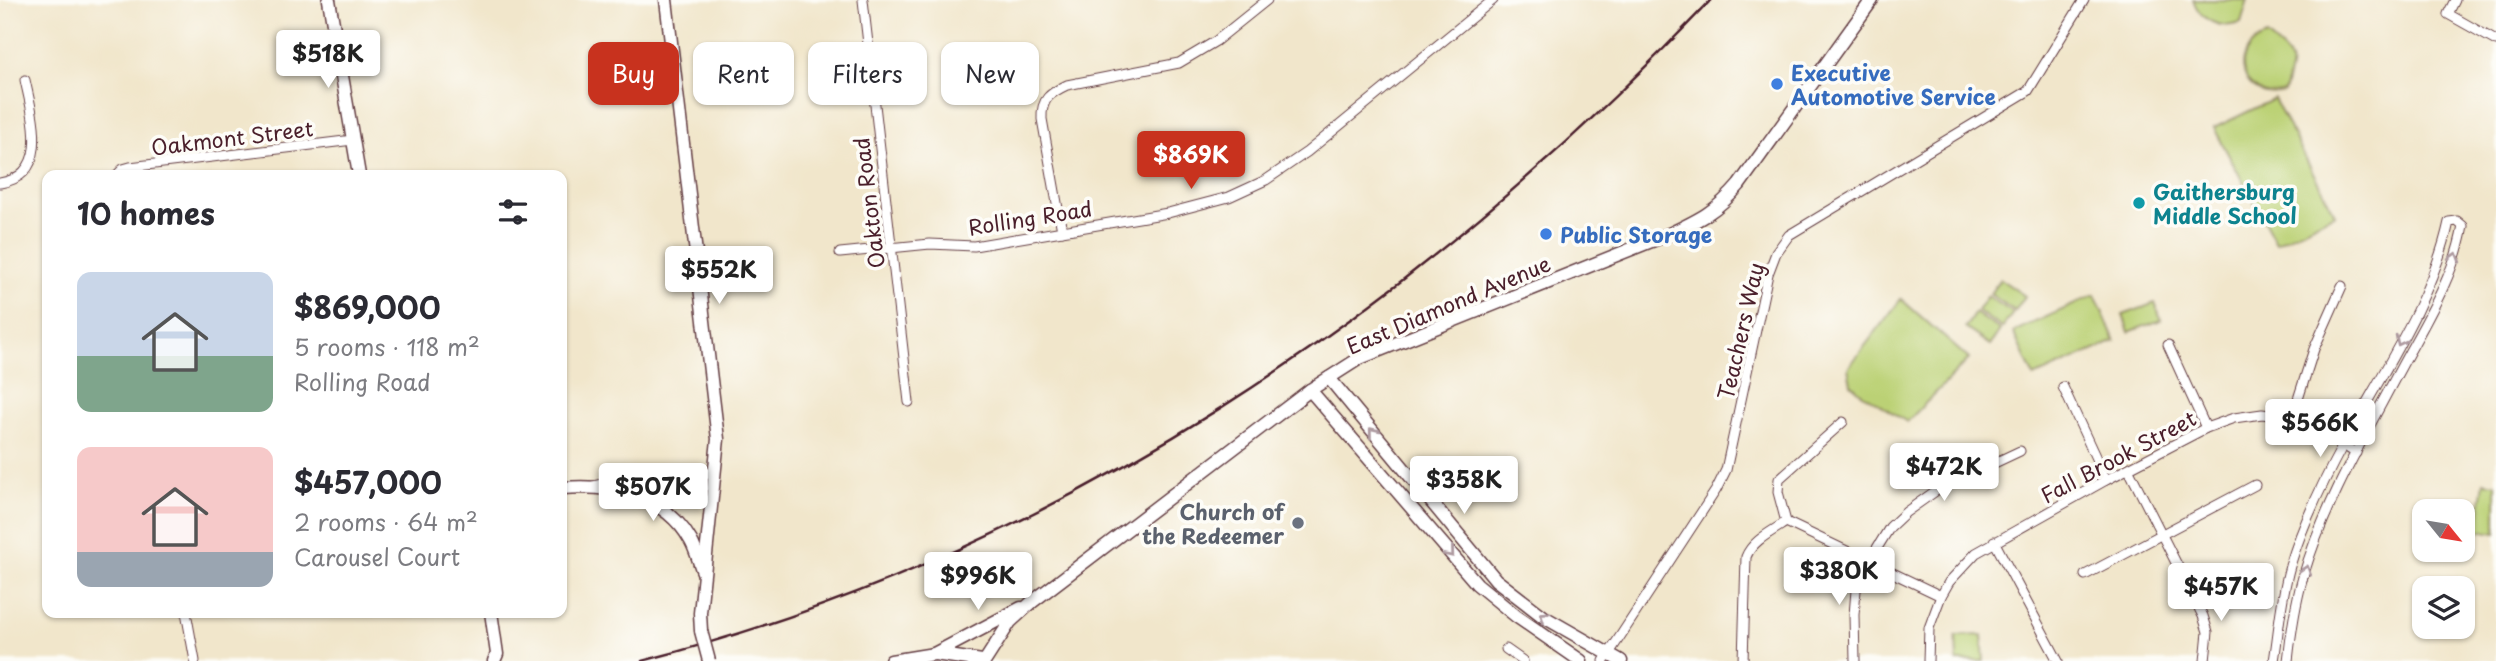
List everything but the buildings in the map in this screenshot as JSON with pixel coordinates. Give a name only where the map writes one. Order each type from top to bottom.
[{"type":"street","points":[[329,0],[358,170]]},
{"type":"street","points":[[666,0],[718,439],[700,613],[701,631],[709,661]]},
{"type":"street","name":"Oakton Road","points":[[863,0],[909,402]]},
{"type":"street","points":[[1062,231],[1042,119],[1045,99],[1052,92],[1067,85],[1179,63],[1216,41],[1267,0]]},
{"type":"street","name":"Rolling Road","points":[[839,253],[930,244],[974,246],[1168,213],[1229,197],[1266,180],[1307,152],[1493,0]]},
{"type":"street","name":"East Diamond Avenue","points":[[985,659],[1010,622],[1028,605],[1310,390],[1360,358],[1703,219],[1739,186],[1872,0]]},
{"type":"street","name":"Teachers Way","points":[[1606,658],[1716,490],[1726,470],[1768,274],[1776,253],[1789,235],[2028,91],[2084,0]]},
{"type":"street","points":[[2455,0],[2448,14],[2496,41]]},
{"type":"street","points":[[0,183],[9,181],[24,171],[30,164],[36,145],[25,80]]},
{"type":"street","name":"Oakmont Street","points":[[122,170],[353,140]]},
{"type":"street","points":[[2274,661],[2279,618],[2291,566],[2312,512],[2343,445],[2431,280],[2444,247],[2449,222],[2461,223],[2462,237],[2444,286],[2356,453],[2322,526],[2303,578],[2288,661]]},
{"type":"street","points":[[2292,418],[2314,349],[2342,286]]},
{"type":"street","points":[[2168,345],[2206,428]]},
{"type":"street","points":[[1329,378],[1496,580],[1544,617],[1606,658],[1621,661]]},
{"type":"street","points":[[2063,387],[2106,480]]},
{"type":"street","points":[[1310,390],[1477,584],[1516,616],[1581,661]]},
{"type":"street","name":"Fall Brook Street","points":[[1928,661],[1929,628],[1941,596],[1961,568],[1976,553],[2206,428],[2234,418],[2262,414],[2292,418],[2317,429],[2356,453]]},
{"type":"street","points":[[1843,422],[1779,479],[1778,492],[1786,522],[1941,596]]},
{"type":"street","points":[[1855,661],[1856,590],[1869,561],[1890,527],[1937,490],[2020,451]]},
{"type":"street","points":[[2129,470],[2203,616],[2208,632],[2205,661]]},
{"type":"street","points":[[567,488],[591,486],[633,476],[714,473]]},
{"type":"street","points":[[2085,575],[2255,485]]},
{"type":"street","points":[[591,486],[630,493],[663,509],[691,541],[704,575]]},
{"type":"street","points":[[1743,661],[1746,557],[1755,543],[1786,522]]},
{"type":"street","points":[[1994,541],[2058,661]]},
{"type":"street","points":[[941,655],[1007,614],[1028,605]]},
{"type":"street","points":[[187,618],[195,661]]},
{"type":"street","points":[[492,618],[497,654],[494,661]]},
{"type":"street","points":[[1506,649],[1523,661]]},
{"type":"street","points":[[891,661],[941,655],[985,659]]},
{"type":"green space","points":[[2193,0],[2248,0],[2241,23],[2226,25],[2206,18]]},
{"type":"green space","points":[[2267,36],[2290,60],[2284,92],[2270,94],[2258,90],[2249,83],[2244,73],[2246,52],[2254,43]]},
{"type":"green space","points":[[2274,99],[2335,214],[2276,243],[2214,128]]},
{"type":"green space","points":[[2000,279],[2025,296],[2015,311],[1990,294]]},
{"type":"green space","points":[[2095,295],[2115,341],[2034,377],[2013,332]]},
{"type":"green space","points":[[1987,296],[2013,313],[2002,328],[1977,311]]},
{"type":"green space","points":[[1901,299],[1969,359],[1907,422],[1851,384],[1848,368]]},
{"type":"green space","points":[[2155,303],[2161,320],[2129,332],[2123,315]]},
{"type":"green space","points":[[1975,313],[2000,330],[1990,345],[1965,328]]},
{"type":"green space","points":[[2484,482],[2496,484],[2496,533],[2477,530]]},
{"type":"green space","points":[[1982,635],[1984,661],[1957,661],[1956,636]]},
{"type":"railway","points":[[642,661],[796,615],[944,556],[1086,487],[1223,407],[1353,317],[1478,219],[1598,113],[1711,0]]},
{"type":"place","name":"Executive Automotive Service","points":[[1777,84]]},
{"type":"place","name":"Gaithersburg Middle School","points":[[2139,203]]},
{"type":"place","name":"Public Storage","points":[[1546,234]]},
{"type":"place","name":"Church of the Redeemer","points":[[1298,523]]}]
